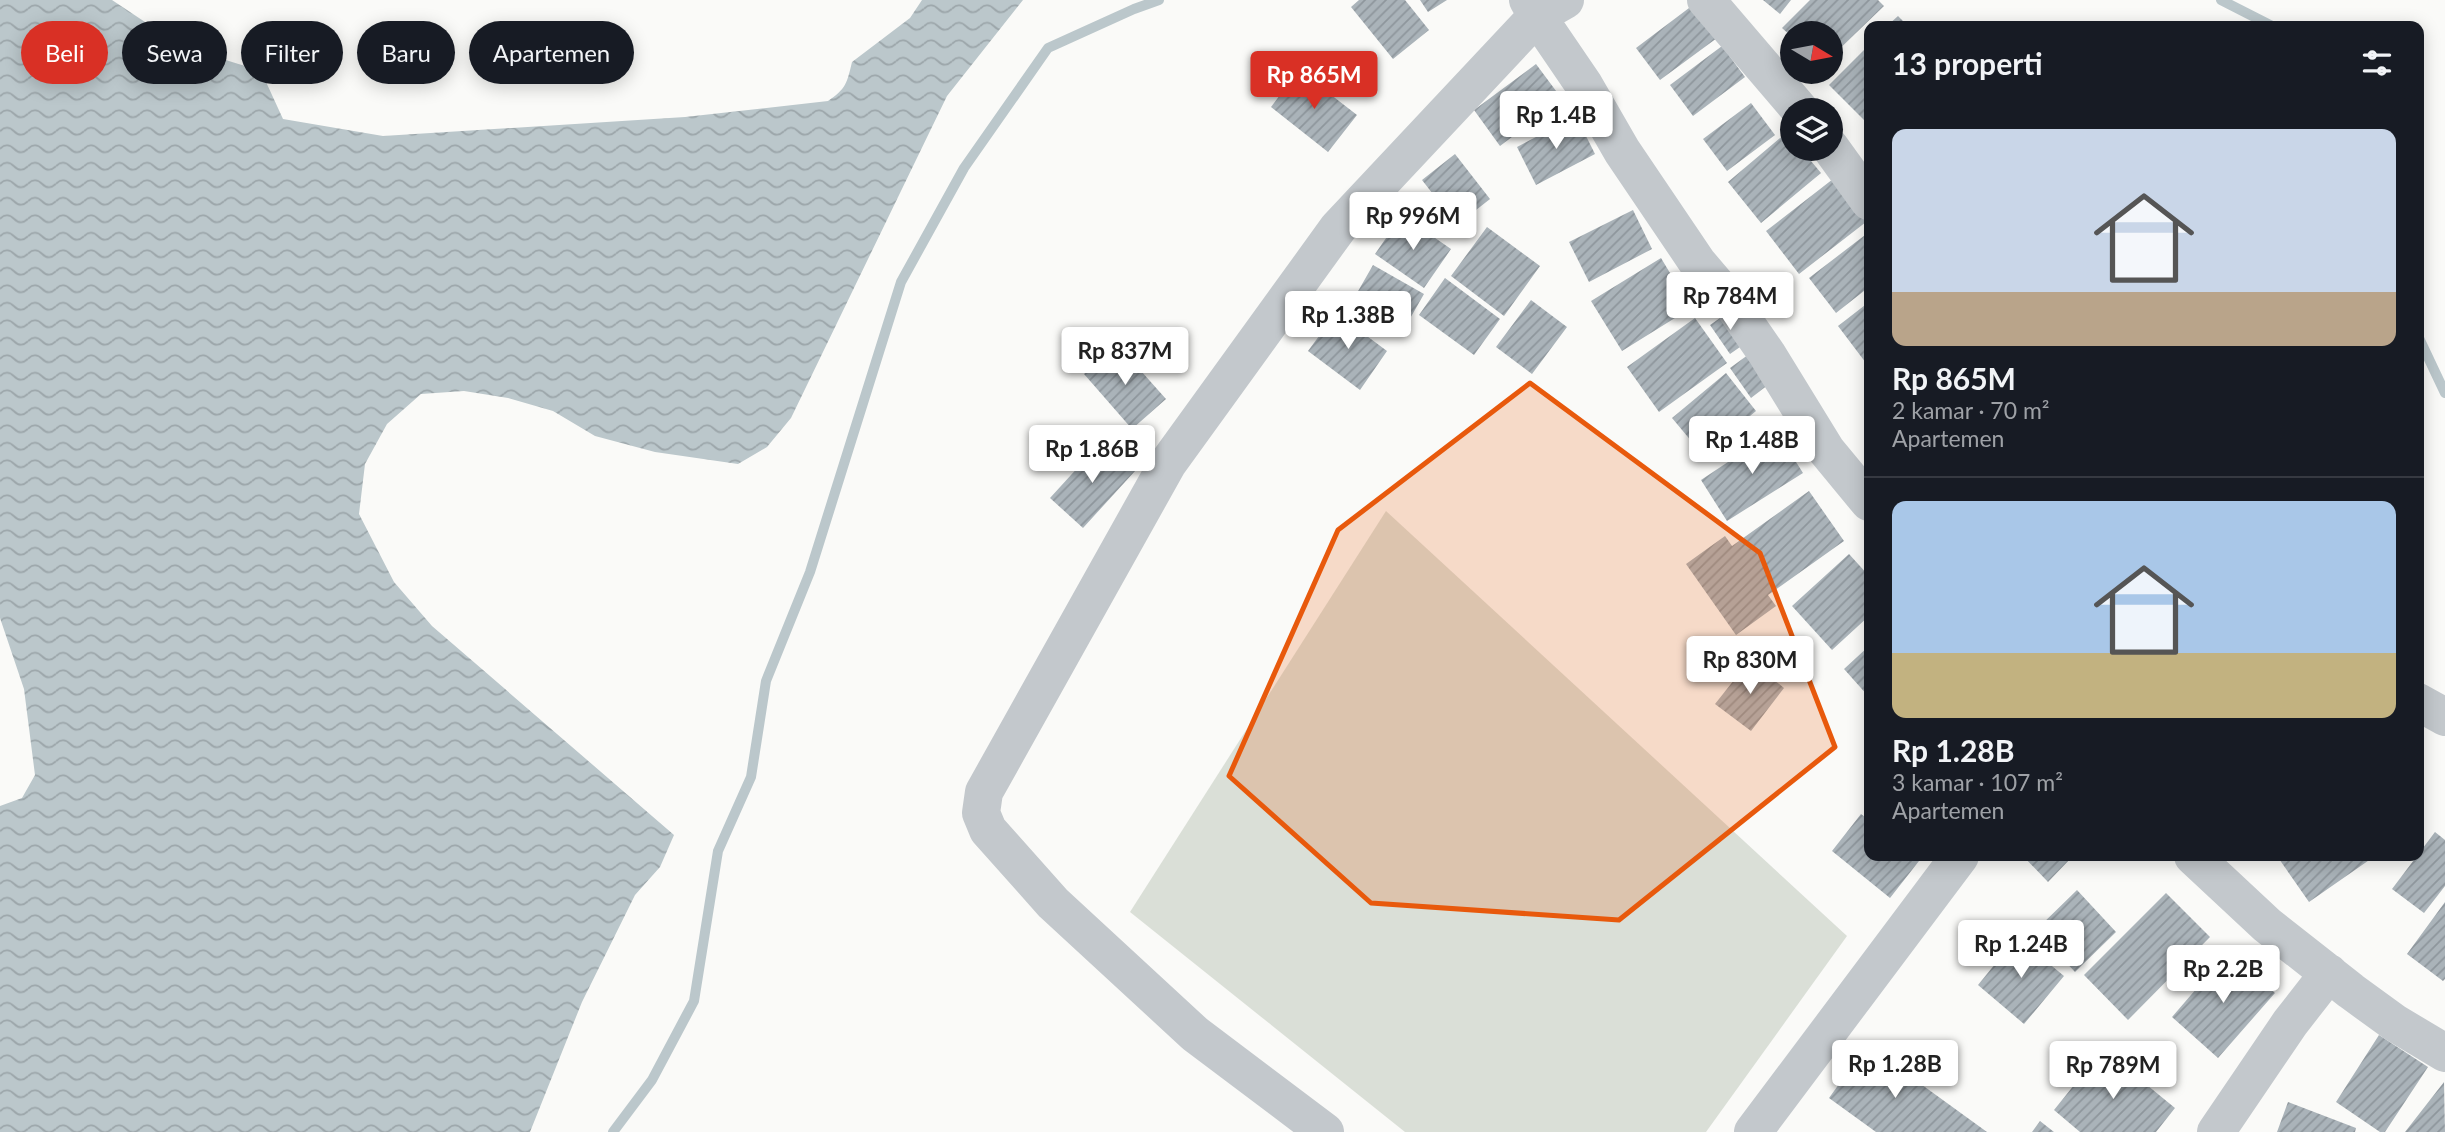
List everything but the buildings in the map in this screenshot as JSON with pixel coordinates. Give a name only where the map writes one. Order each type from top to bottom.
[{"type":"street","points":[[1706,0],[1790,98]]},
{"type":"street","points":[[1325,1132],[1195,1034],[1053,903],[988,830],[981,813],[984,792],[1168,463],[1338,228],[1543,5],[1622,151],[1697,262],[1731,302],[1767,354],[1826,450],[1864,496]]},
{"type":"street","points":[[1840,161],[1864,194]]},
{"type":"street","points":[[2424,705],[2445,717]]},
{"type":"street","points":[[1753,1132],[1956,861]]},
{"type":"street","points":[[2198,861],[2267,925],[2395,1023],[2445,1053]]},
{"type":"street","points":[[2216,1132],[2290,1023],[2329,973]]},
{"type":"highlighted area","points":[[1530,383],[1760,553],[1835,747],[1619,920],[1371,903],[1229,776],[1338,530]]},
{"type":"shaded area","points":[[1386,511],[1847,936],[1706,1132],[1405,1132],[1130,912]]},
{"type":"water","points":[[0,0],[112,0],[144,21],[122,21],[122,84],[227,84],[227,60],[241,65],[241,84],[267,84],[283,119],[383,136],[685,117],[828,101],[845,85],[852,62],[910,18],[922,0],[1023,0],[947,96],[791,418],[767,447],[738,464],[655,452],[595,436],[553,411],[508,398],[464,391],[421,394],[387,424],[365,464],[359,514],[394,582],[432,626],[674,835],[660,867],[635,895],[582,1002],[530,1132],[0,1132],[0,806],[22,798],[35,775],[24,689],[0,618]]},
{"type":"waterway","points":[[613,1132],[652,1080],[694,1001],[718,851],[751,777],[766,681],[810,572],[901,282],[964,168],[1048,48],[1159,0]]},
{"type":"waterway","points":[[2221,0],[2262,21]]},
{"type":"waterway","points":[[2424,349],[2445,393]]}]
